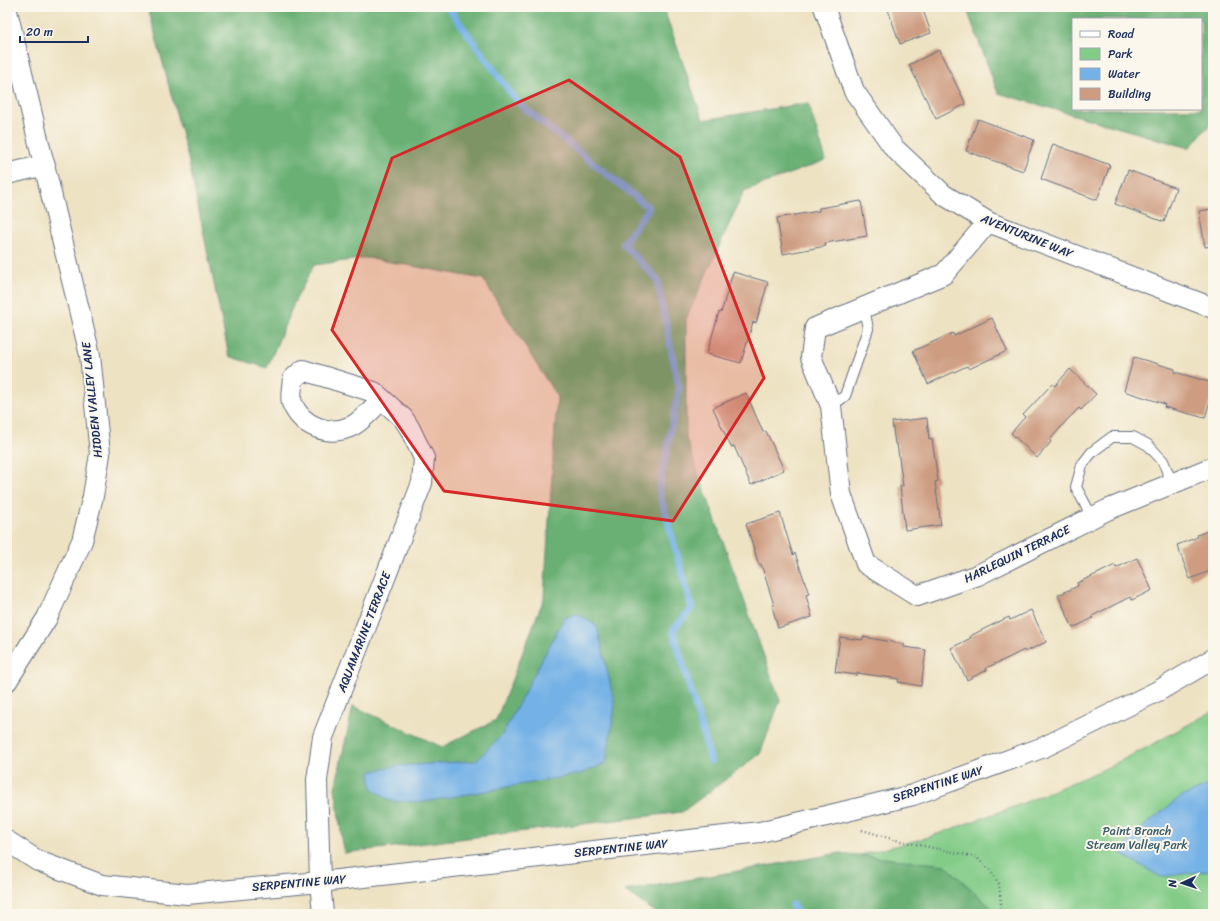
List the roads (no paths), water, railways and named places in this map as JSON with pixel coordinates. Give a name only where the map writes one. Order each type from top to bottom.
[{"type":"street","name":"AVENTURINE WAY","points":[[824,7],[854,91],[894,148],[944,195],[988,222],[1213,308]]},
{"type":"street","name":"HIDDEN VALLEY LANE","points":[[7,11],[90,355],[100,454],[93,496],[82,541],[47,618],[7,681]]},
{"type":"street","points":[[7,174],[45,165]]},
{"type":"street","name":"HARLEQUIN TERRACE","points":[[988,222],[944,274],[815,328],[811,357],[831,406],[841,494],[866,564],[917,596],[978,575],[1107,510],[1213,467]]},
{"type":"street","name":"AQUAMARINE TERRACE","points":[[323,914],[320,882],[317,780],[323,737],[422,483],[424,458],[403,418],[382,399]]},
{"type":"street","name":"SERPENTINE WAY","points":[[7,841],[38,861],[102,884],[186,894],[320,882],[760,832],[913,794],[1044,747],[1158,691],[1213,659]]},
{"type":"lane","points":[[831,406],[845,396],[868,329],[864,308]]},
{"type":"lane","points":[[1092,518],[1076,487],[1082,465],[1092,452],[1112,437],[1133,437],[1148,445],[1163,461],[1172,483]]},
{"type":"water","points":[[578,614],[597,626],[615,705],[606,763],[580,774],[424,802],[390,801],[372,788],[370,772],[396,766],[476,761],[502,735],[564,618]]},
{"type":"water","points":[[1213,783],[1213,870],[1161,877],[1121,854],[1133,835],[1179,798]]},
{"type":"waterway","points":[[448,7],[518,103],[649,208],[623,244],[657,279],[679,389],[659,490],[692,608],[673,630],[711,761]]},
{"type":"waterway","points":[[792,905],[798,914]]},
{"type":"park label","name":"Paint Branch Stream Valley Park","points":[[1137,838]]}]
